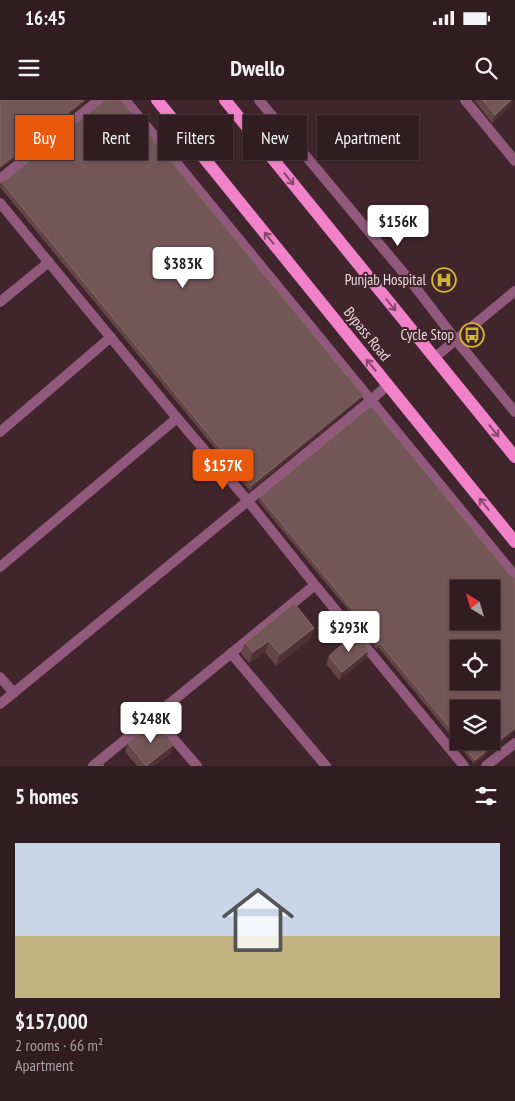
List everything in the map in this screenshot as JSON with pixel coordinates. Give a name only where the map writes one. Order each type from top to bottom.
[{"type":"main road","name":"Bypass Road","points":[[157,100],[515,542]]},
{"type":"main road","points":[[225,100],[515,457]]},
{"type":"street","points":[[0,179],[99,100]]},
{"type":"street","points":[[125,100],[515,576]]},
{"type":"street","points":[[259,100],[412,284],[515,412]]},
{"type":"street","points":[[465,100],[515,161]]},
{"type":"street","points":[[0,203],[177,418],[248,500],[315,585],[464,766]]},
{"type":"street","points":[[0,302],[49,262]]},
{"type":"street","points":[[434,358],[515,291]]},
{"type":"street","points":[[0,432],[111,337]]},
{"type":"street","points":[[0,704],[388,385]]},
{"type":"street","points":[[0,567],[177,418]]},
{"type":"street","points":[[93,766],[315,585]]},
{"type":"street","points":[[231,653],[326,766]]},
{"type":"street","points":[[0,677],[14,693]]},
{"type":"street","points":[[154,716],[196,766]]},
{"type":"street","points":[[486,766],[515,743]]},
{"type":"building","points":[[0,100],[84,100],[65,115],[15,115],[15,155],[0,167]]},
{"type":"building","points":[[105,100],[121,100],[133,115],[86,115]]},
{"type":"building","points":[[483,100],[511,100],[495,115]]},
{"type":"building","points":[[84,117],[84,160],[148,160],[148,133],[158,145],[158,160],[170,160],[363,395],[251,486],[1,181],[6,180],[31,160],[74,160],[74,125]]},
{"type":"building","points":[[371,406],[511,576],[515,578],[515,728],[500,740],[500,700],[450,700],[450,728],[380,643],[378,645],[364,628],[366,626],[260,497]]},
{"type":"building","points":[[294,603],[314,628],[280,654],[269,641],[253,652],[245,643]]},
{"type":"building","points":[[355,633],[369,650],[342,672],[329,656]]},
{"type":"building","points":[[154,721],[174,744],[146,766],[128,743]]},
{"type":"building","points":[[467,750],[488,750],[475,760]]},
{"type":"place","name":"Punjab Hospital","points":[[444,280]]},
{"type":"place","name":"Cycle Stop","points":[[472,335]]}]
